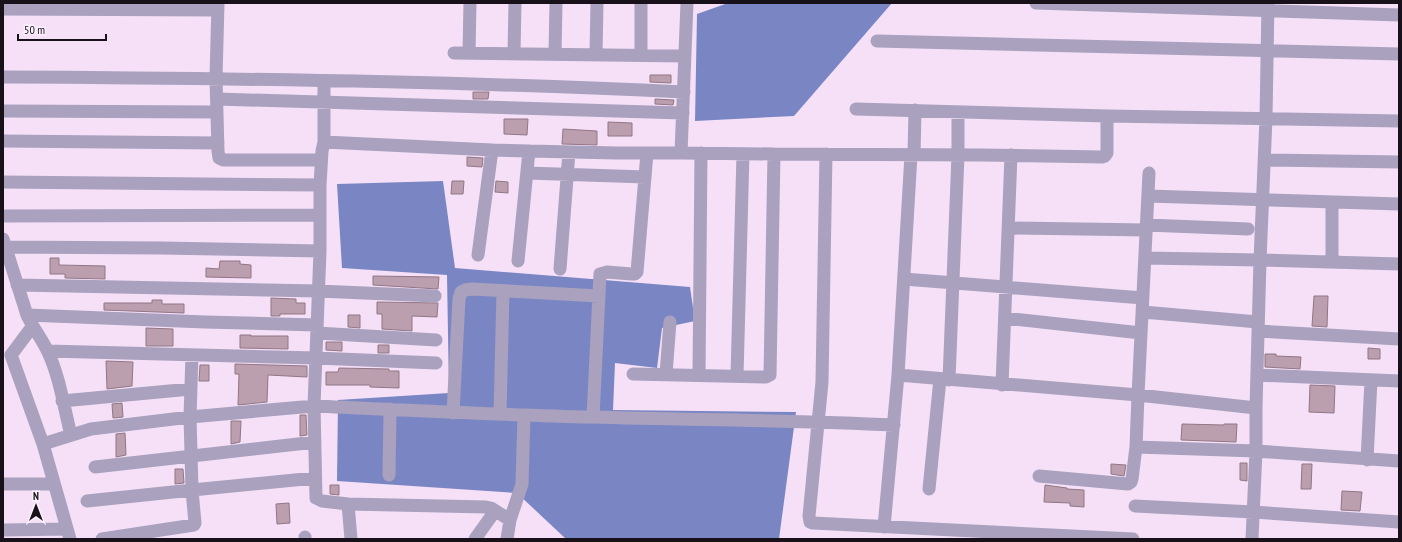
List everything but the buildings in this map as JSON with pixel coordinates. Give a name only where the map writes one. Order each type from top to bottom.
[{"type":"street","points":[[469,53],[470,3]]},
{"type":"street","points":[[514,53],[515,3]]},
{"type":"street","points":[[555,54],[556,3]]},
{"type":"street","points":[[596,54],[597,3]]},
{"type":"street","points":[[641,3],[641,55]]},
{"type":"street","points":[[681,152],[687,3]]},
{"type":"street","points":[[1036,3],[1268,7],[1399,15]]},
{"type":"street","points":[[3,9],[72,6],[218,6],[216,78],[219,158],[223,160],[322,160]]},
{"type":"street","points":[[1252,539],[1256,451],[1260,260],[1265,160],[1268,7]]},
{"type":"street","points":[[877,41],[1399,54]]},
{"type":"street","points":[[454,52],[685,56]]},
{"type":"street","points":[[3,77],[216,78],[582,87],[684,92]]},
{"type":"street","points":[[324,81],[324,142],[320,185],[320,251],[314,406],[315,478],[316,495],[318,500],[348,504],[486,507],[510,520]]},
{"type":"street","points":[[3,111],[324,102],[683,113]]},
{"type":"street","points":[[856,109],[1107,116],[1399,121]]},
{"type":"street","points":[[884,527],[898,375],[915,110]]},
{"type":"street","points":[[929,489],[945,379],[954,283],[958,112]]},
{"type":"street","points":[[324,142],[569,152],[1102,157],[1105,156],[1107,150],[1107,116]]},
{"type":"street","points":[[3,141],[218,143]]},
{"type":"street","points":[[478,255],[492,150]]},
{"type":"street","points":[[518,261],[529,151]]},
{"type":"street","points":[[560,268],[569,152]]},
{"type":"street","points":[[593,417],[600,274],[606,272],[635,274],[637,272],[647,153]]},
{"type":"street","points":[[699,375],[701,153]]},
{"type":"street","points":[[737,376],[743,154]]},
{"type":"street","points":[[633,374],[769,377],[771,372],[774,154]]},
{"type":"street","points":[[826,154],[822,382],[809,516],[810,522],[1133,539]]},
{"type":"street","points":[[1002,385],[1011,155]]},
{"type":"street","points":[[1265,160],[1399,162]]},
{"type":"street","points":[[527,173],[645,178]]},
{"type":"street","points":[[1039,476],[1128,484],[1131,482],[1136,447],[1149,173]]},
{"type":"street","points":[[3,182],[320,185]]},
{"type":"street","points":[[1148,196],[1399,204]]},
{"type":"street","points":[[1332,203],[1332,262]]},
{"type":"street","points":[[3,216],[320,215]]},
{"type":"street","points":[[1008,228],[1146,227],[1248,229]]},
{"type":"street","points":[[71,435],[53,364],[48,351],[30,321],[4,243],[320,251]]},
{"type":"street","points":[[1145,258],[1399,264]]},
{"type":"street","points":[[904,279],[1143,298]]},
{"type":"street","points":[[17,285],[318,291],[435,296]]},
{"type":"street","points":[[453,413],[459,298],[461,292],[472,289],[599,296]]},
{"type":"street","points":[[500,414],[503,291]]},
{"type":"street","points":[[1142,312],[1258,327],[1399,339]]},
{"type":"street","points":[[1005,318],[1141,333]]},
{"type":"street","points":[[30,321],[204,322],[317,329],[436,340]]},
{"type":"street","points":[[3,530],[69,534],[43,444],[7,356],[30,321]]},
{"type":"street","points":[[666,374],[670,322]]},
{"type":"street","points":[[48,351],[316,358],[436,363]]},
{"type":"street","points":[[102,539],[194,525],[195,523],[192,490],[190,417],[192,355]]},
{"type":"street","points":[[1257,374],[1399,381]]},
{"type":"street","points":[[898,375],[1002,385],[1138,395],[1256,408]]},
{"type":"street","points":[[1367,460],[1371,380]]},
{"type":"street","points":[[62,401],[191,389]]},
{"type":"street","points":[[43,444],[91,429],[190,417],[314,406],[453,413],[818,421],[894,425]]},
{"type":"street","points":[[389,475],[390,409]]},
{"type":"street","points":[[507,539],[510,520],[522,484],[524,415]]},
{"type":"street","points":[[95,467],[315,442]]},
{"type":"street","points":[[1136,447],[1256,451],[1367,460],[1399,461]]},
{"type":"street","points":[[87,501],[315,478]]},
{"type":"street","points":[[3,484],[54,484]]},
{"type":"street","points":[[348,504],[351,539]]},
{"type":"street","points":[[1135,506],[1399,522]]},
{"type":"street","points":[[475,539],[495,511]]},
{"type":"water","points":[[728,3],[892,3],[794,116],[695,121],[697,14]]},
{"type":"water","points":[[443,181],[455,268],[690,287],[695,321],[662,328],[657,368],[615,363],[613,410],[796,412],[779,539],[566,539],[517,493],[337,481],[338,400],[449,393],[447,275],[342,268],[337,184]]}]
